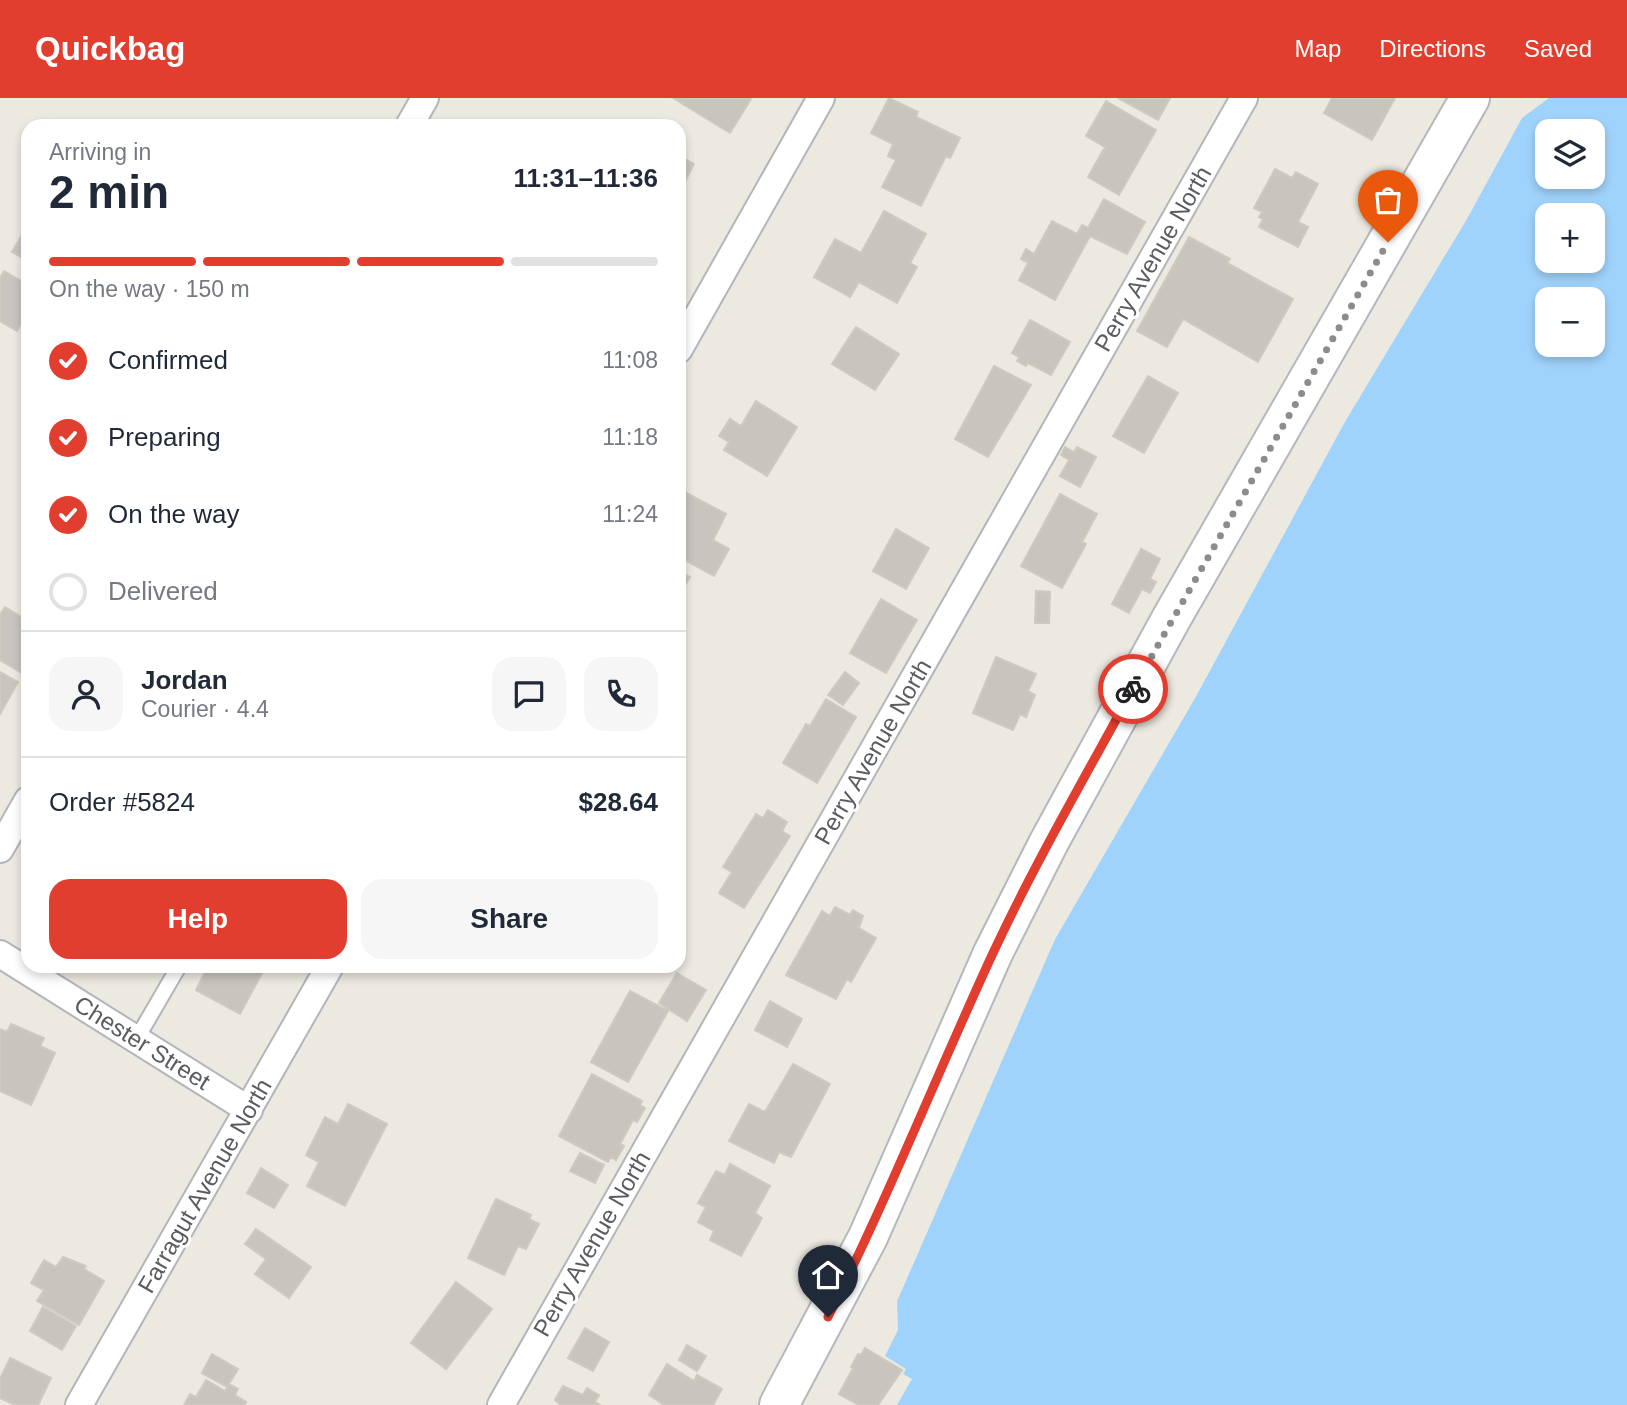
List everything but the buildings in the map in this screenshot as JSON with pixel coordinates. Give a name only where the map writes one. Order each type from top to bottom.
[{"type":"main road","points":[[779,1405],[868,1237],[993,953],[1049,842],[1171,620],[1470,98]]},
{"type":"street","points":[[413,119],[425,98]]},
{"type":"street","points":[[686,337],[821,98]]},
{"type":"street","name":"Perry Avenue North","points":[[501,1405],[1244,98]]},
{"type":"street","points":[[0,849],[21,812]]},
{"type":"street","name":"Chester Street","points":[[0,954],[21,967]]},
{"type":"street","name":"Chester Street","points":[[30,973],[249,1110]]},
{"type":"street","name":"Farragut Avenue North","points":[[79,1405],[326,973]]},
{"type":"lane","points":[[136,1040],[174,973]]},
{"type":"water","points":[[1541,98],[1627,98],[1627,1405],[846,1405],[897,1301],[1055,939],[1195,698],[1418,287],[1517,117]]},
{"type":"pier","points":[[1536,98],[1549,98],[1522,118],[1467,219],[1343,425],[1195,698],[1055,939],[897,1301],[898,1330],[885,1356],[906,1369],[903,1374],[912,1379],[897,1405],[844,1405],[917,1247],[1052,937],[1192,697],[1415,286],[1514,115]]},
{"type":"way so far","points":[[1133,689],[1388,242]]},
{"type":"route","points":[[828,1317],[893,1184],[993,953],[1049,842],[1133,689]]}]
